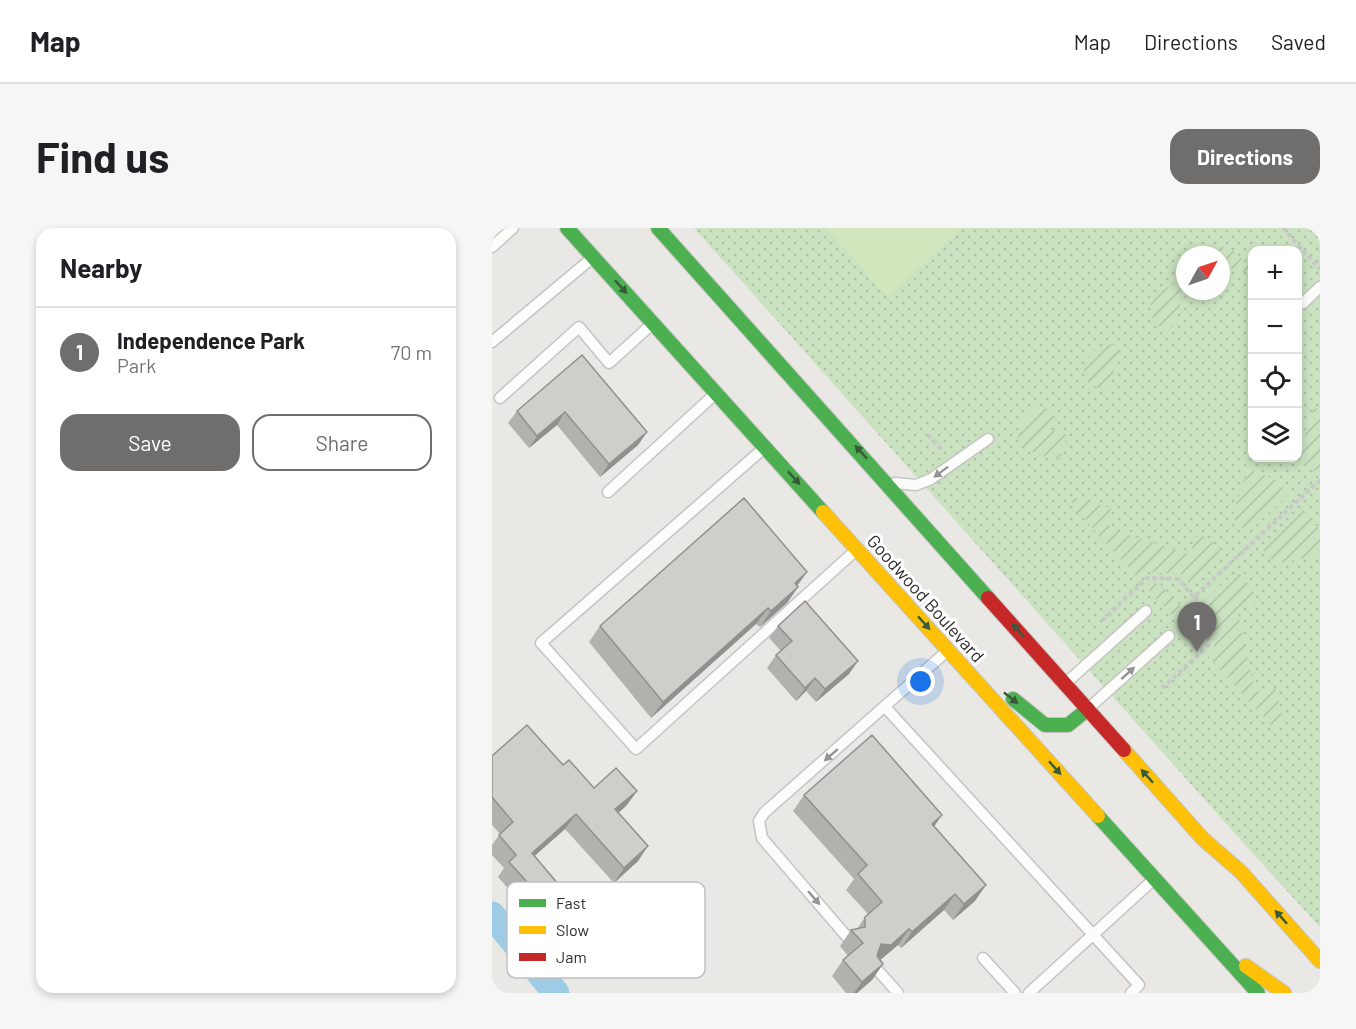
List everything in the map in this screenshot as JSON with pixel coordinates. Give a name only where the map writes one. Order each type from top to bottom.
[{"type":"main road","name":"Goodwood Boulevard","points":[[567,228],[1258,993]]},
{"type":"main road","points":[[658,228],[888,482],[1203,839],[1241,872],[1320,961]]},
{"type":"main road","points":[[948,650],[1045,725],[1068,725],[1088,709]]},
{"type":"main road","points":[[1222,953],[1261,975],[1284,993]]},
{"type":"lane","points":[[492,247],[513,228]]},
{"type":"lane","points":[[492,342],[594,257]]},
{"type":"lane","points":[[1303,303],[1320,287]]},
{"type":"lane","points":[[500,398],[579,327],[609,363],[653,323]]},
{"type":"lane","points":[[608,492],[716,393]]},
{"type":"lane","points":[[888,482],[916,485],[931,479],[988,439]]},
{"type":"lane","points":[[765,447],[541,643],[636,749],[857,549]]},
{"type":"lane","points":[[1065,684],[1146,611]]},
{"type":"lane","points":[[1088,709],[1169,636]]},
{"type":"lane","points":[[848,938],[762,838],[759,821],[764,813],[948,650]]},
{"type":"lane","points":[[885,708],[1094,934],[1139,986],[1131,993]]},
{"type":"lane","points":[[1029,993],[1155,878]]},
{"type":"lane","points":[[983,958],[1015,993]]},
{"type":"lane","points":[[874,966],[898,993]]},
{"type":"path","points":[[1283,228],[1320,269]]},
{"type":"path","points":[[928,435],[947,455]]},
{"type":"path","points":[[1194,597],[1320,480]]},
{"type":"path","points":[[1102,621],[1147,578],[1178,579],[1209,614],[1208,646],[1162,688]]},
{"type":"green space","points":[[694,228],[1320,228],[1320,927],[1247,847]]},
{"type":"green space","points":[[826,228],[962,228],[888,297]]},
{"type":"green space","points":[[1230,250],[1248,266],[1248,273],[1230,268]]},
{"type":"green space","points":[[1176,284],[1176,300],[1182,300],[1174,326],[1167,331],[1153,322],[1150,305],[1162,289]]},
{"type":"green space","points":[[1112,344],[1120,350],[1109,387],[1105,391],[1088,380],[1085,365],[1094,352]]},
{"type":"green space","points":[[1038,405],[1054,412],[1049,429],[1067,435],[1059,460],[1026,450],[1018,438],[1019,423]]},
{"type":"green space","points":[[1314,408],[1320,409],[1320,466],[1313,472],[1302,460],[1302,444]]},
{"type":"green space","points":[[1248,468],[1277,481],[1289,494],[1247,533],[1232,517]]},
{"type":"green space","points":[[1076,498],[1111,508],[1109,529],[1190,554],[1196,537],[1204,536],[1222,554],[1193,582],[1195,585],[1193,588],[1181,574],[1144,572],[1138,578],[1073,507],[1072,500]]},
{"type":"green space","points":[[1303,510],[1320,530],[1320,555],[1276,564],[1261,548]]},
{"type":"green space","points":[[1238,571],[1257,599],[1255,605],[1237,609],[1255,692],[1273,688],[1277,691],[1283,722],[1279,728],[1273,727],[1207,655],[1214,648],[1215,612],[1204,600]]},
{"type":"green space","points":[[1150,583],[1160,584],[1204,632],[1203,641],[1199,645],[1146,587]]},
{"type":"building","points":[[582,355],[647,432],[609,464],[565,412],[537,436],[517,411]]},
{"type":"building","points":[[744,498],[807,572],[795,583],[798,587],[771,611],[768,608],[663,702],[600,626]]},
{"type":"building","points":[[805,601],[858,661],[825,689],[815,678],[805,688],[776,655],[792,641],[778,626]]},
{"type":"building","points":[[527,725],[563,765],[569,760],[594,788],[616,768],[637,791],[615,809],[648,846],[624,868],[576,814],[532,853],[556,882],[527,882],[509,862],[516,855],[499,835],[513,822],[492,797],[492,756]]},
{"type":"building","points":[[872,735],[942,815],[932,824],[986,885],[964,904],[955,894],[912,932],[909,929],[891,945],[881,944],[877,956],[883,964],[862,982],[843,960],[863,943],[851,930],[865,927],[865,917],[882,902],[858,874],[867,865],[804,795]]},
{"type":"waterway","points":[[492,915],[507,933]]},
{"type":"waterway","points":[[544,978],[556,993]]},
{"type":"traffic: fast","points":[[567,228],[823,512]]},
{"type":"traffic: fast","points":[[658,228],[988,598]]},
{"type":"traffic: fast","points":[[1013,699],[1045,725],[1068,725],[1088,709]]},
{"type":"traffic: fast","points":[[1098,816],[1258,993]]},
{"type":"traffic: slow","points":[[823,512],[1098,816]]},
{"type":"traffic: slow","points":[[1124,750],[1203,839],[1241,872],[1320,961]]},
{"type":"traffic: slow","points":[[1246,966],[1284,993]]},
{"type":"traffic: jam","points":[[988,598],[1124,750]]},
{"type":"place","name":"Independence Park","points":[[1197,652]]}]
